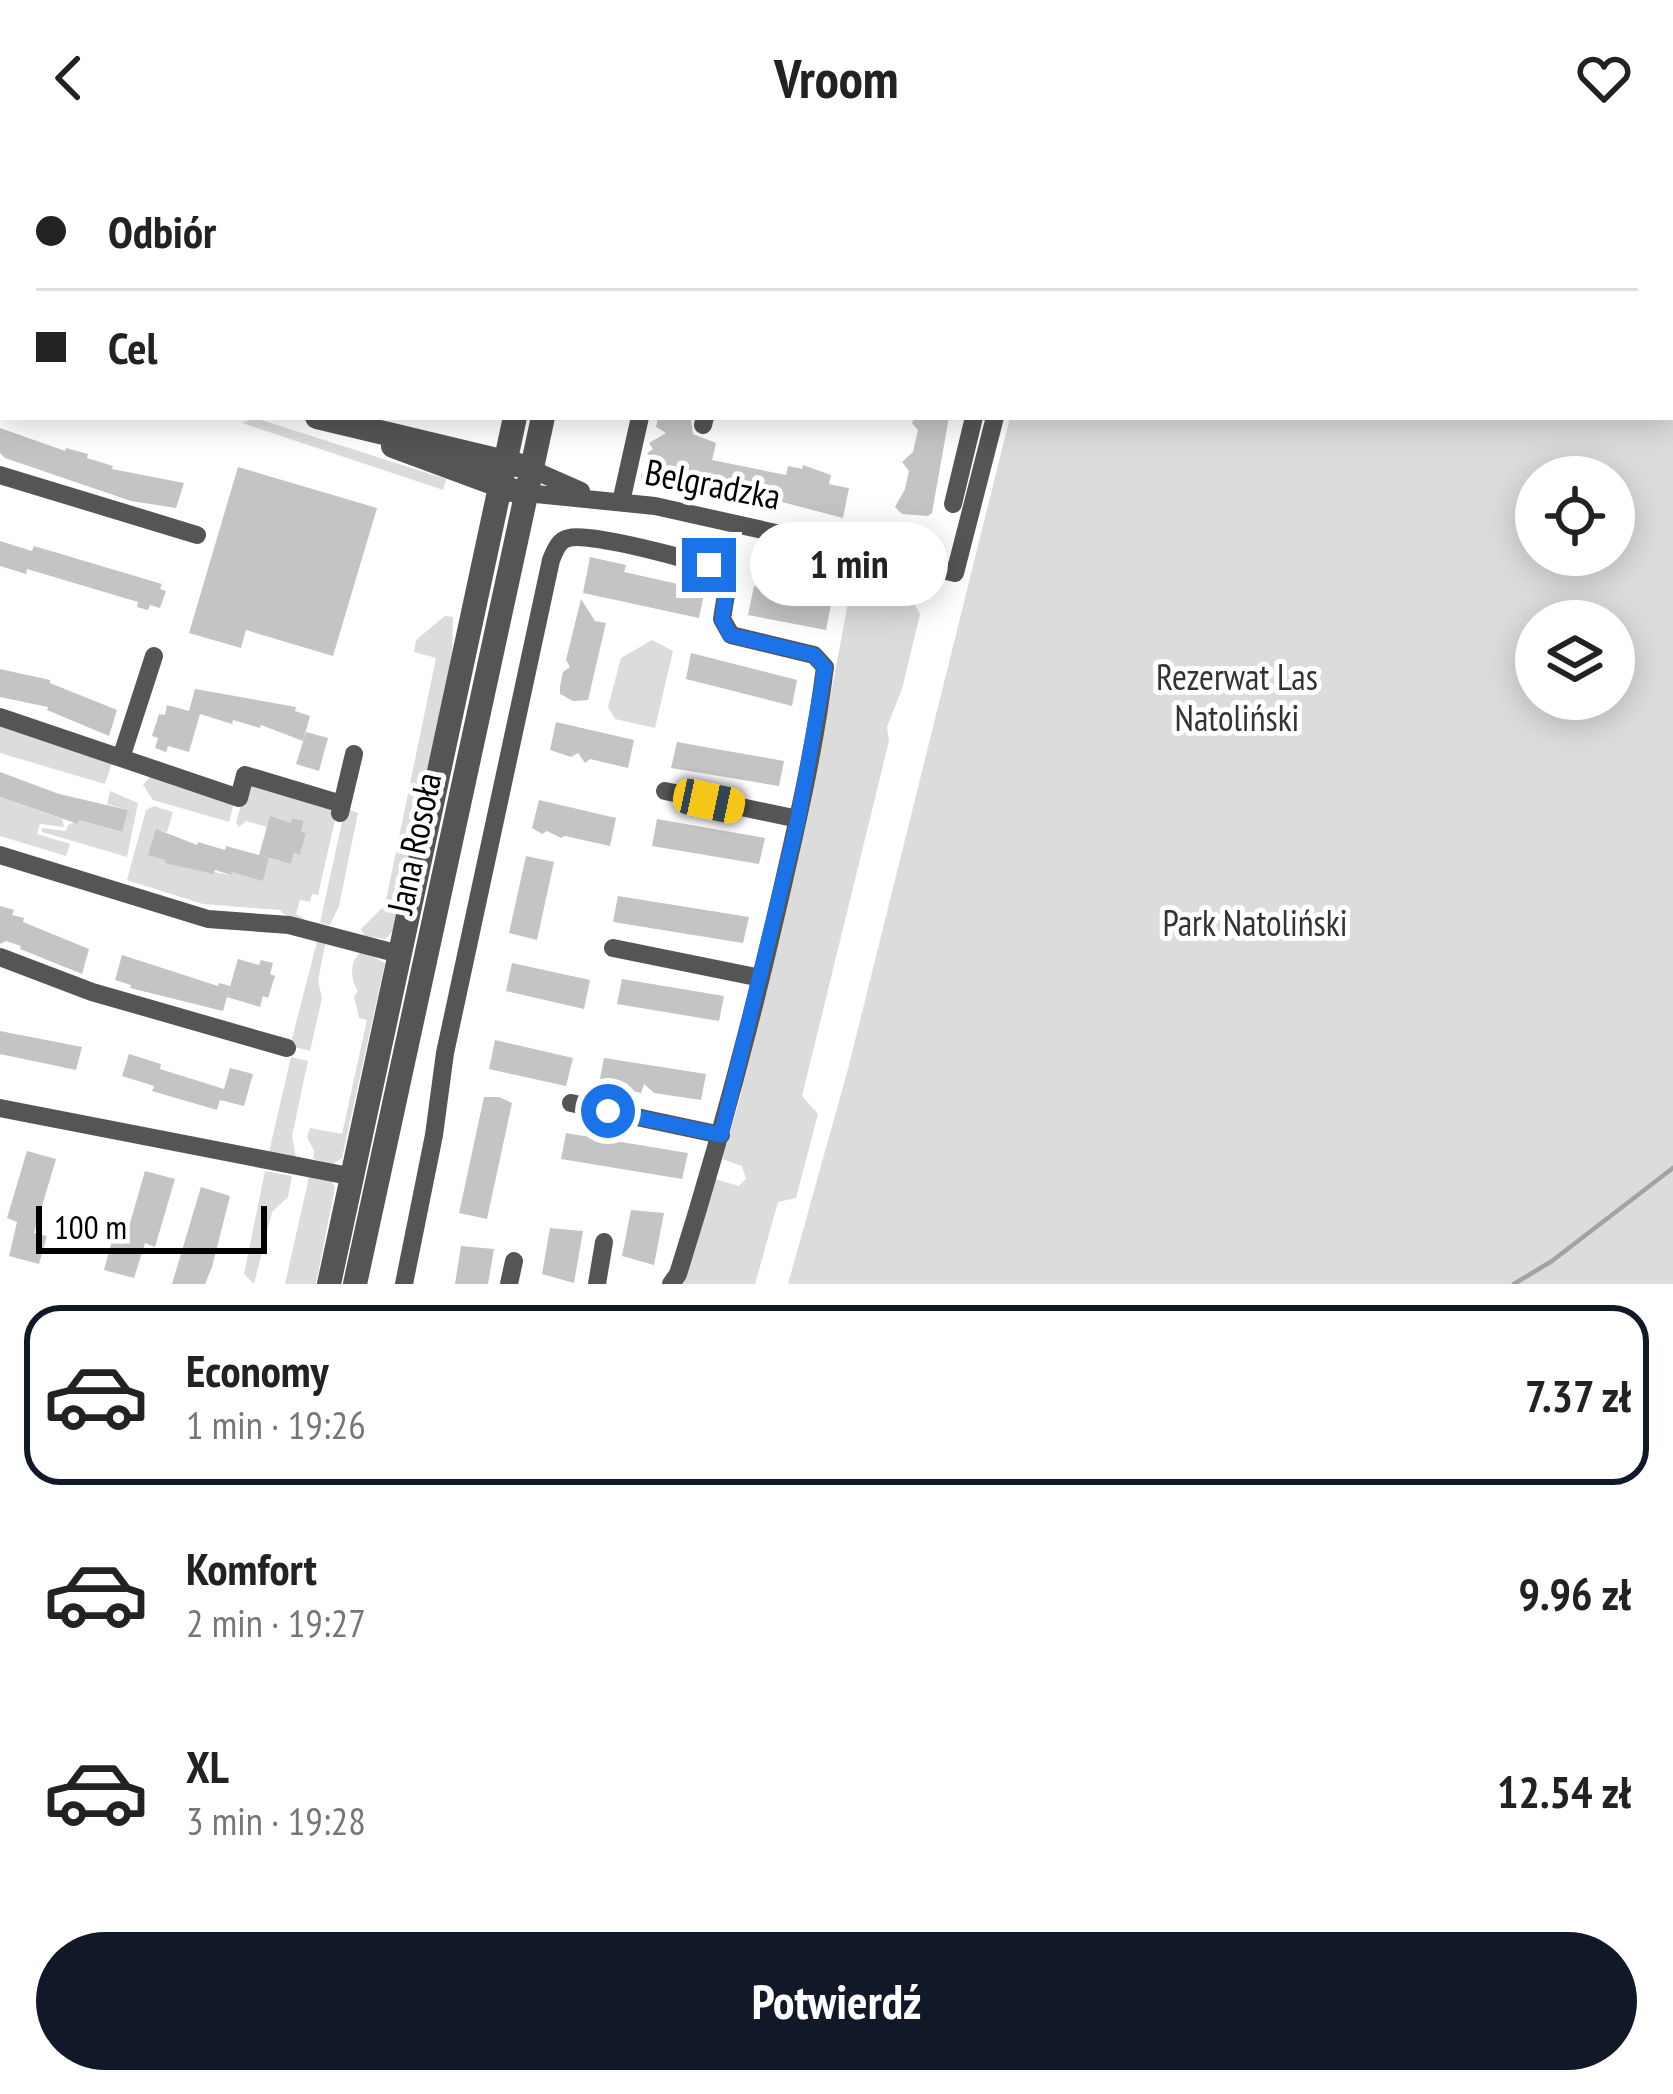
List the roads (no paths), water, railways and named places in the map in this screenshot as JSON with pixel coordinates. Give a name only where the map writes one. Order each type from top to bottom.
[{"type":"street","name":"Jana Rosoła","points":[[329,1284],[514,420]]},
{"type":"street","name":"Jana Rosoła","points":[[355,1284],[542,420]]},
{"type":"street","points":[[621,502],[639,420]]},
{"type":"street","points":[[953,504],[973,420]]},
{"type":"street","name":"Belgradzka","points":[[329,421],[499,486],[529,481],[955,573],[994,420]]},
{"type":"street","name":"Belgradzka","points":[[329,421],[505,461],[529,481]]},
{"type":"street","points":[[0,475],[196,535]]},
{"type":"street","points":[[404,1284],[445,1054],[551,560],[558,544],[570,537],[606,541],[721,571],[728,582],[722,619],[730,635],[814,655],[825,668],[798,819],[761,978],[721,1135],[671,1284]]},
{"type":"street","points":[[121,758],[154,656]]},
{"type":"street","points":[[0,717],[239,798],[245,775],[340,810],[354,754]]},
{"type":"street","points":[[665,791],[798,819]]},
{"type":"street","points":[[0,855],[208,919],[289,925],[399,954]]},
{"type":"street","points":[[613,948],[761,978]]},
{"type":"street","points":[[0,957],[92,992],[287,1048]]},
{"type":"street","points":[[571,1103],[721,1135]]},
{"type":"street","points":[[0,1108],[350,1176]]},
{"type":"street","points":[[597,1284],[604,1242]]},
{"type":"street","points":[[509,1284],[514,1261]]},
{"type":"waterway","points":[[1514,1284],[1552,1261],[1673,1168]]},
{"type":"park label","name":"Rezerwat Las Natoliński","points":[[1237,698]]},
{"type":"park label","name":"Park Natoliński","points":[[1255,923]]}]
